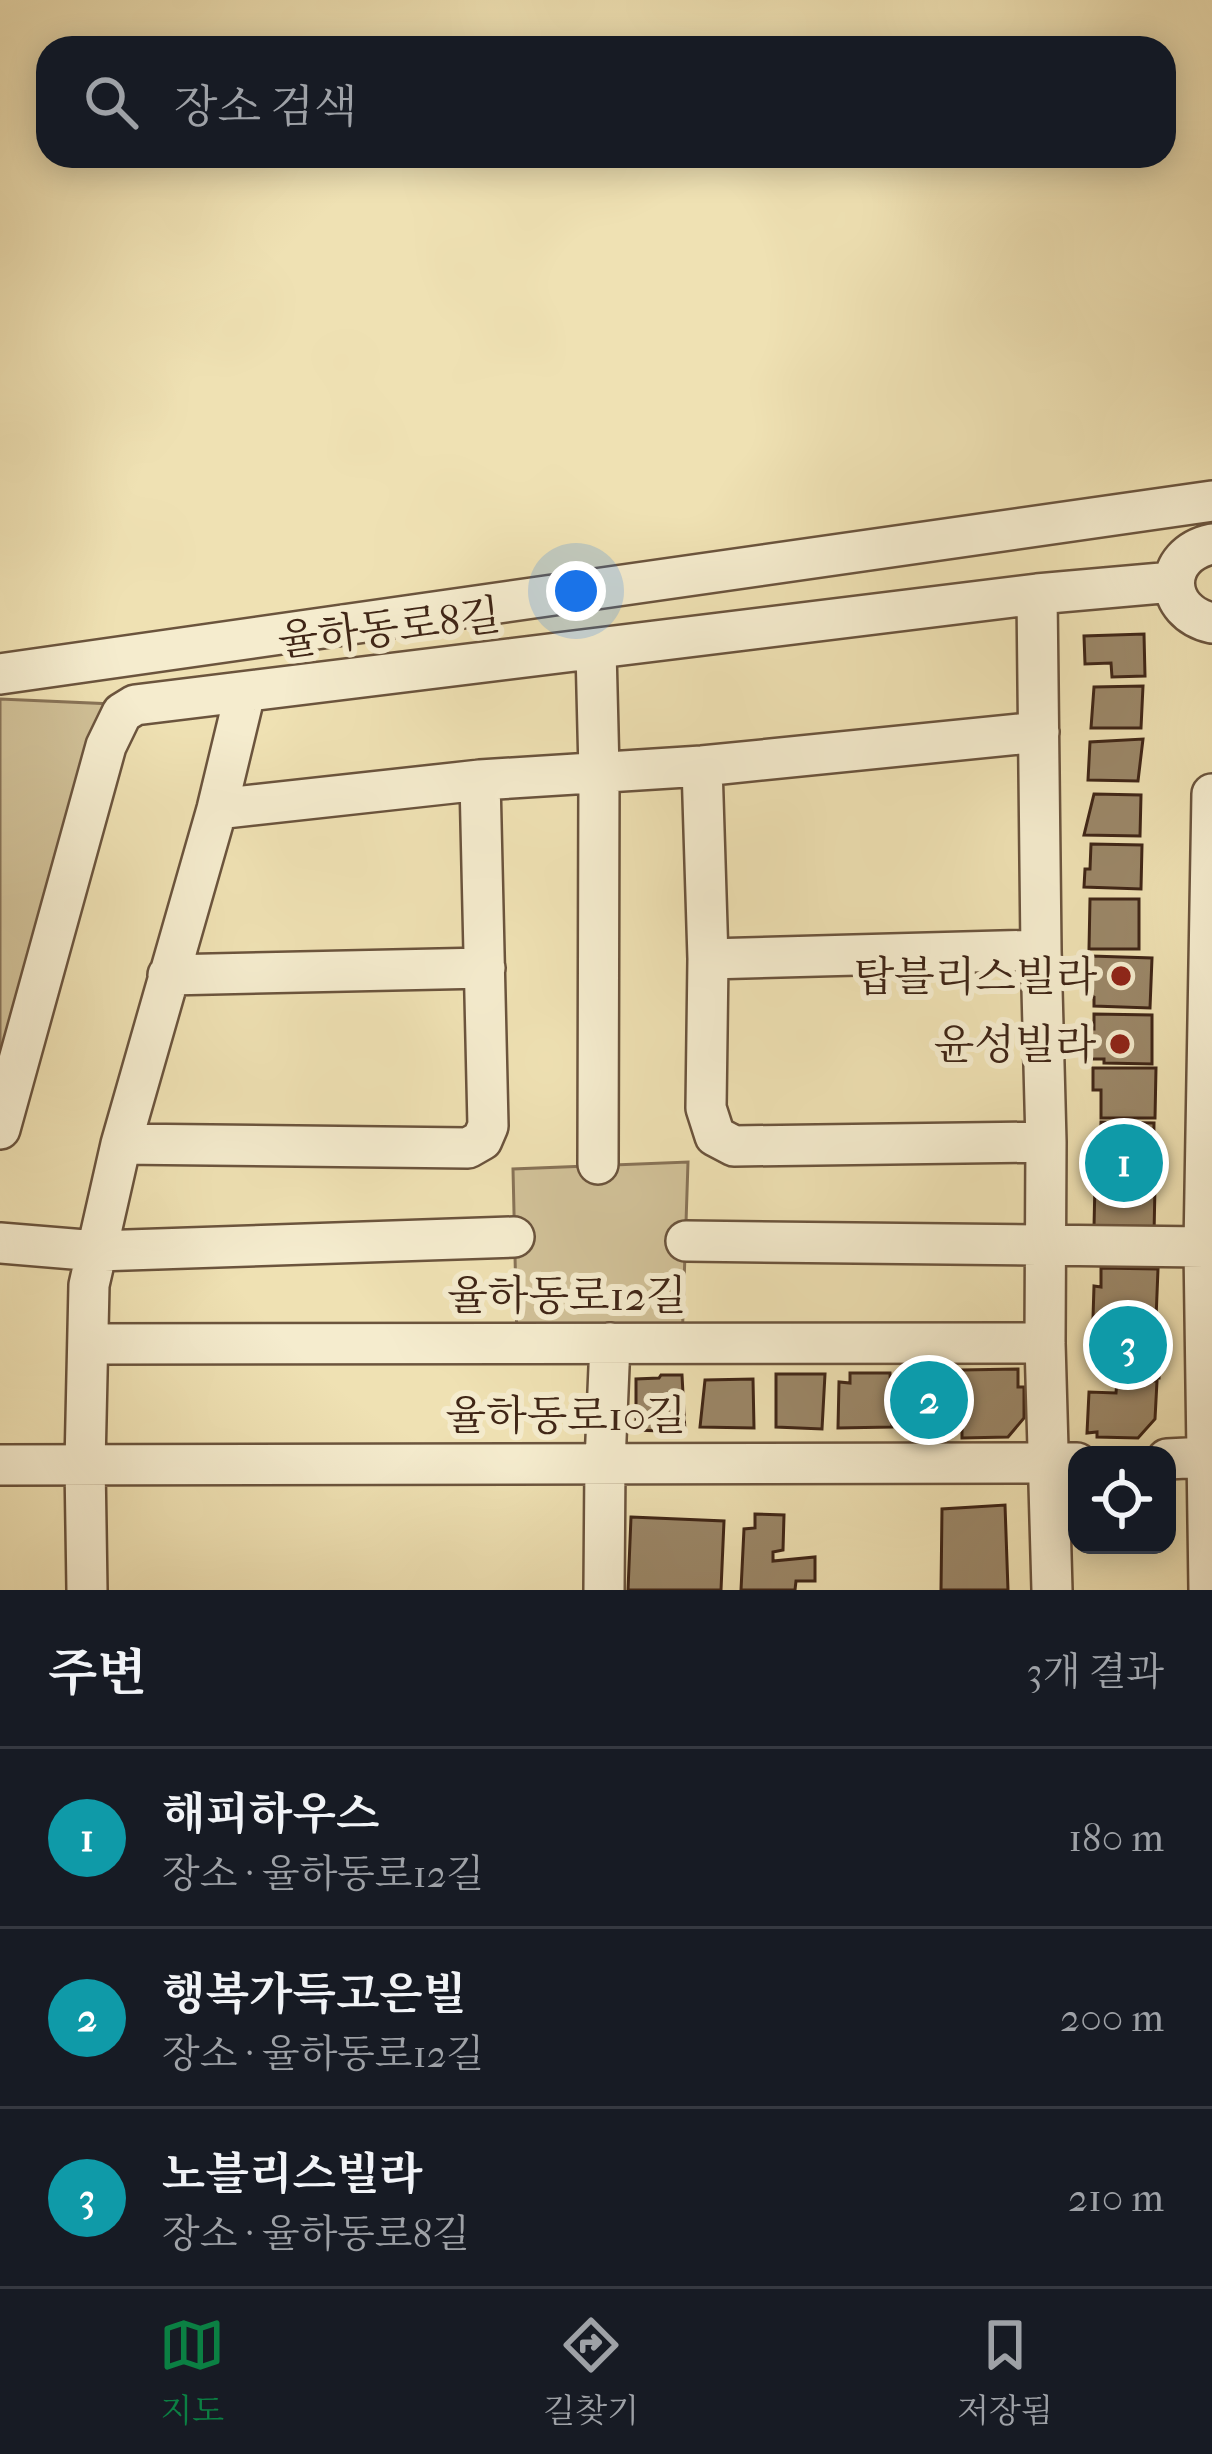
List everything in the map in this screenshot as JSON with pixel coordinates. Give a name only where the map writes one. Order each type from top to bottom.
[{"type":"street","points":[[0,674],[1212,501]]},
{"type":"street","points":[[1212,544],[1192,551],[1177,567],[1173,582],[1185,609],[1212,623]]},
{"type":"street","name":"율하동로8길","points":[[0,1129],[113,728],[122,713],[135,705],[1037,594],[1173,582]]},
{"type":"street","points":[[1037,594],[1045,1343],[1062,1464],[1052,1590]]},
{"type":"street","points":[[596,650],[598,1165]]},
{"type":"street","points":[[87,1590],[89,1285],[121,1144],[217,809],[245,692]]},
{"type":"street","points":[[217,809],[480,780],[702,766],[1039,732]]},
{"type":"street","points":[[702,766],[708,959],[706,1108],[715,1136],[734,1146],[1046,1142]]},
{"type":"street","points":[[121,1144],[468,1148],[482,1140],[488,1126],[480,780]]},
{"type":"street","points":[[1209,1590],[1204,1247],[1212,794]]},
{"type":"street","points":[[708,959],[1041,950]]},
{"type":"street","points":[[168,974],[484,968]]},
{"type":"street","points":[[0,1243],[97,1251],[514,1238]]},
{"type":"street","points":[[686,1241],[1204,1247]]},
{"type":"street","name":"율하동로12길","points":[[88,1343],[1045,1343]]},
{"type":"street","points":[[604,1590],[610,1343]]},
{"type":"street","points":[[1176,1459],[1207,1457]]},
{"type":"street","name":"율하동로10길","points":[[0,1465],[1062,1464]]},
{"type":"shaded area","points":[[0,699],[135,705],[0,1129]]},
{"type":"shaded area","points":[[688,1162],[682,1345],[517,1342],[513,1169]]},
{"type":"building","points":[[1144,634],[1145,676],[1112,677],[1111,663],[1085,664],[1084,636]]},
{"type":"building","points":[[1143,686],[1141,728],[1091,728],[1094,687]]},
{"type":"building","points":[[1143,739],[1138,781],[1088,780],[1090,742]]},
{"type":"building","points":[[1094,794],[1141,795],[1140,836],[1084,835]]},
{"type":"building","points":[[1091,844],[1142,845],[1141,889],[1084,887]]},
{"type":"building","points":[[1090,899],[1139,899],[1139,949],[1089,949]]},
{"type":"building","name":"탑블리스빌라","points":[[1091,956],[1152,958],[1150,1008],[1094,1006],[1089,994]]},
{"type":"building","name":"윤성빌라","points":[[1094,1014],[1152,1015],[1152,1064],[1088,1059]]},
{"type":"building","points":[[1093,1068],[1156,1068],[1155,1118],[1101,1118],[1101,1090],[1093,1090]]},
{"type":"building","points":[[1101,1122],[1154,1123],[1153,1179],[1095,1178]]},
{"type":"building","points":[[1095,1183],[1155,1185],[1154,1235],[1094,1227]]},
{"type":"building","points":[[1101,1268],[1158,1269],[1156,1319],[1093,1318],[1094,1286],[1101,1287]]},
{"type":"building","points":[[1097,1323],[1160,1326],[1159,1378],[1102,1377],[1102,1366],[1095,1364]]},
{"type":"building","points":[[951,1363],[951,1437],[908,1437],[907,1364]]},
{"type":"building","points":[[1018,1369],[1018,1387],[1024,1387],[1024,1418],[1008,1437],[962,1438],[962,1370]]},
{"type":"building","points":[[850,1373],[890,1373],[892,1427],[838,1428],[839,1382],[850,1383]]},
{"type":"building","points":[[776,1374],[825,1374],[822,1429],[776,1427]]},
{"type":"building","points":[[682,1375],[685,1432],[636,1430],[636,1379]]},
{"type":"building","points":[[753,1379],[754,1428],[700,1427],[705,1380]]},
{"type":"building","points":[[1117,1380],[1157,1381],[1155,1419],[1138,1438],[1087,1433],[1089,1392],[1116,1393]]},
{"type":"building","points":[[1005,1505],[1008,1590],[941,1590],[942,1509]]},
{"type":"building","points":[[755,1514],[784,1515],[783,1550],[773,1552],[773,1561],[815,1557],[815,1581],[796,1581],[795,1590],[741,1590],[744,1529],[755,1528]]},
{"type":"building","points":[[631,1517],[724,1521],[721,1590],[628,1590]]},
{"type":"place","name":"탑블리스빌라","points":[[1121,976]]},
{"type":"place","name":"윤성빌라","points":[[1120,1044]]},
{"type":"place","name":"해피하우스","points":[[1124,1163]]},
{"type":"place","name":"노블리스빌라","points":[[1128,1345]]},
{"type":"place","name":"행복가득고은빌","points":[[929,1400]]}]
